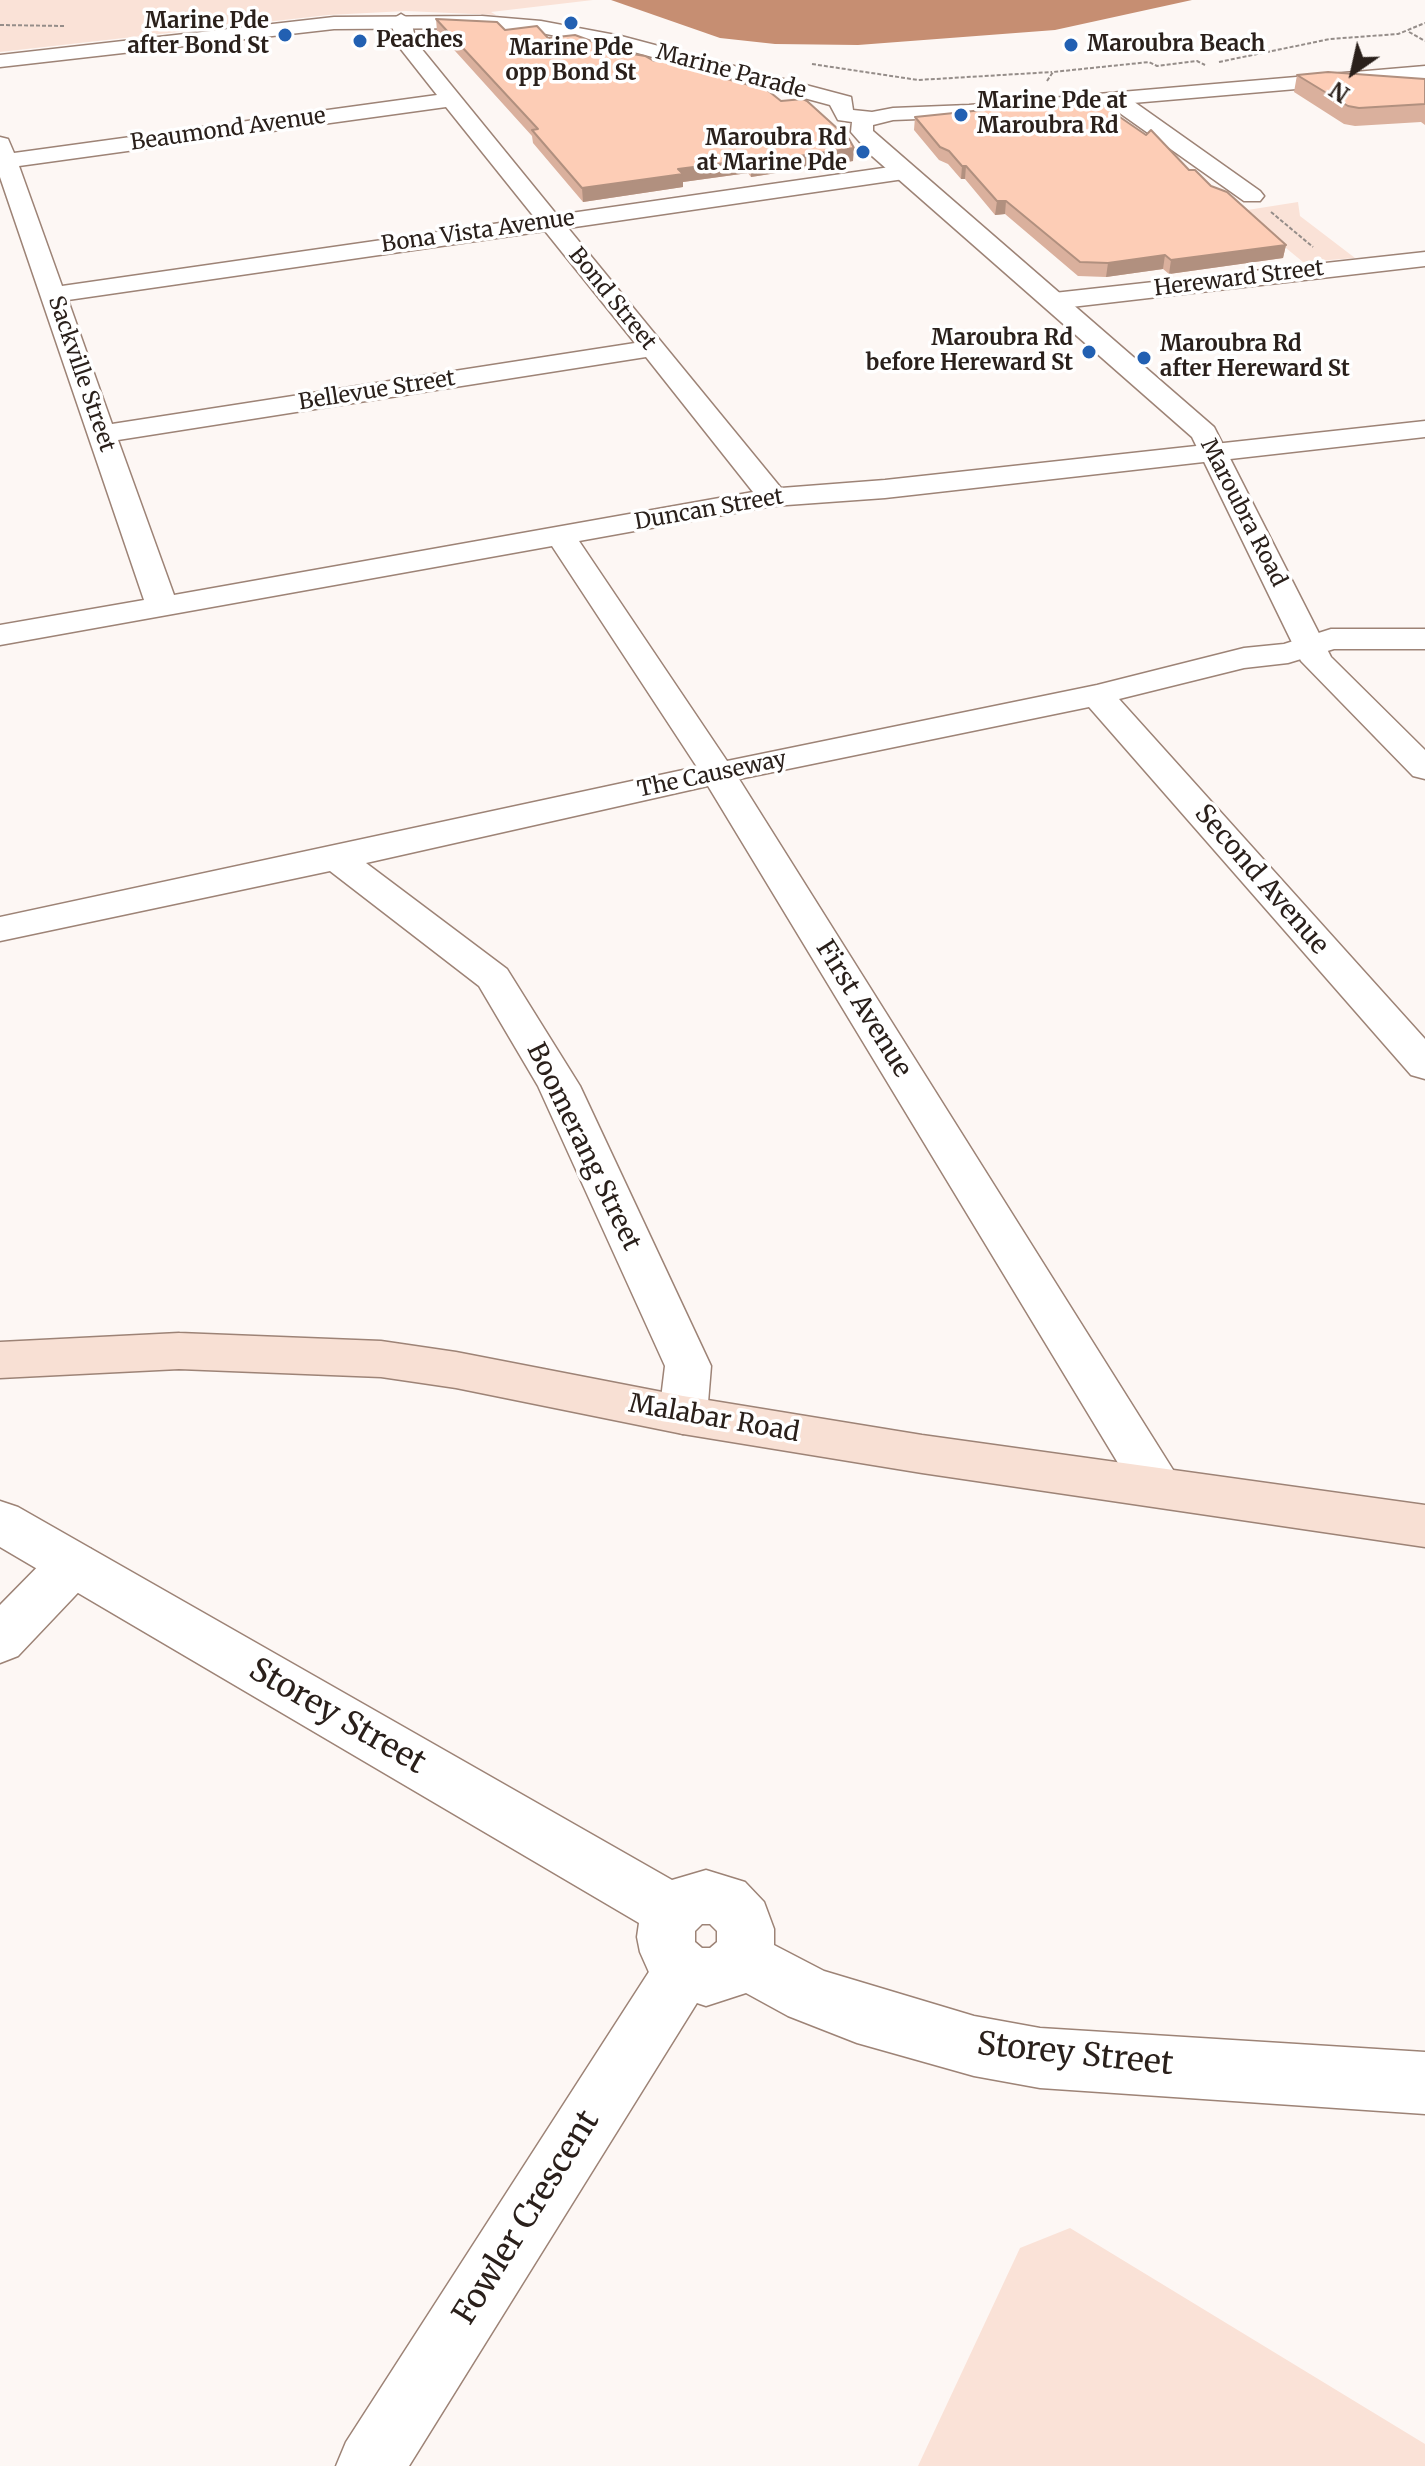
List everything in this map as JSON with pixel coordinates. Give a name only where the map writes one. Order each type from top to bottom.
[{"type":"main road","name":"Malabar Road","points":[[0,1360],[179,1351],[381,1359],[456,1370],[683,1415],[1425,1526]]},
{"type":"street","name":"Marine Parade","points":[[0,61],[334,23],[401,20],[496,23],[596,36],[853,110]]},
{"type":"street","name":"Bond Street","points":[[401,20],[406,43],[450,100],[773,497]]},
{"type":"street","points":[[853,110],[1425,64]]},
{"type":"street","points":[[890,108],[969,111],[1425,72]]},
{"type":"street","points":[[1115,99],[1252,196]]},
{"type":"street","name":"Beaumond Avenue","points":[[3,152],[450,100]]},
{"type":"street","name":"Maroubra Road","points":[[853,110],[862,132],[904,172],[1204,433],[1317,661],[1425,769]]},
{"type":"street","name":"Sackville Street","points":[[3,152],[162,605]]},
{"type":"street","name":"Bona Vista Avenue","points":[[53,295],[904,172]]},
{"type":"street","name":"Hereward Street","points":[[1054,301],[1425,259]]},
{"type":"street","name":"Bellevue Street","points":[[101,434],[652,348]]},
{"type":"street","name":"Duncan Street","points":[[0,635],[773,497],[885,489],[1425,429]]},
{"type":"street","name":"First Avenue","points":[[561,537],[718,773],[1158,1487]]},
{"type":"street","name":"The Causeway","points":[[0,929],[718,773],[1097,695],[1244,658],[1288,653],[1331,639],[1425,639]]},
{"type":"street","name":"Second Avenue","points":[[1097,695],[1425,1065]]},
{"type":"street","name":"Boomerang Street","points":[[337,858],[493,978],[559,1086],[688,1366],[683,1415]]},
{"type":"street","name":"Storey Street","points":[[0,1522],[699,1947],[809,1995],[857,2013],[987,2049],[1040,2058],[1425,2083]]},
{"type":"street","points":[[0,1640],[73,1564]]},
{"type":"street","name":"Fowler Crescent","points":[[370,2466],[699,1947]]},
{"type":"path","points":[[805,63],[918,80],[1053,72],[1149,62],[1157,66],[1197,61],[1204,65],[1330,39],[1408,31],[1425,23]]},
{"type":"path","points":[[1408,31],[1425,41]]},
{"type":"path","points":[[1040,86],[1053,72]]},
{"type":"path","points":[[1252,196],[1337,268]]},
{"type":"shaded area","points":[[0,0],[593,0],[491,12],[496,15],[406,11],[328,15],[0,52]]},
{"type":"shaded area","points":[[611,0],[1192,0],[1055,30],[858,45],[775,44],[720,38]]},
{"type":"shaded area","points":[[1298,202],[1300,216],[1355,258],[1303,262],[1241,211]]},
{"type":"shaded area","points":[[1070,2228],[1425,2444],[1425,2466],[918,2466],[1020,2248]]},
{"type":"building","points":[[436,19],[497,22],[505,30],[537,26],[548,38],[575,35],[654,61],[664,58],[716,76],[753,86],[761,85],[781,101],[807,101],[849,139],[854,148],[751,163],[748,160],[678,169],[683,174],[582,188],[532,130],[538,129]]},
{"type":"building","points":[[1328,72],[1425,79],[1425,104],[1348,106],[1297,75]]},
{"type":"building","points":[[1098,102],[1146,135],[1151,130],[1189,170],[1195,170],[1211,186],[1227,192],[1286,245],[1171,260],[1165,255],[1108,263],[1080,262],[1006,201],[997,201],[966,166],[940,147],[915,117],[1051,103],[1056,107]]},
{"type":"place","name":"Marine Pde opp Bond St","points":[[571,23]]},
{"type":"place","name":"Marine Pde after Bond St","points":[[285,35]]},
{"type":"place","name":"Peaches","points":[[360,41]]},
{"type":"place","name":"Maroubra Beach","points":[[1071,45]]},
{"type":"place","name":"Marine Pde at Maroubra Rd","points":[[961,115]]},
{"type":"place","name":"Maroubra Rd at Marine Pde","points":[[863,152]]},
{"type":"place","name":"Maroubra Rd before Hereward St","points":[[1089,352]]},
{"type":"place","name":"Maroubra Rd after Hereward St","points":[[1144,358]]}]
